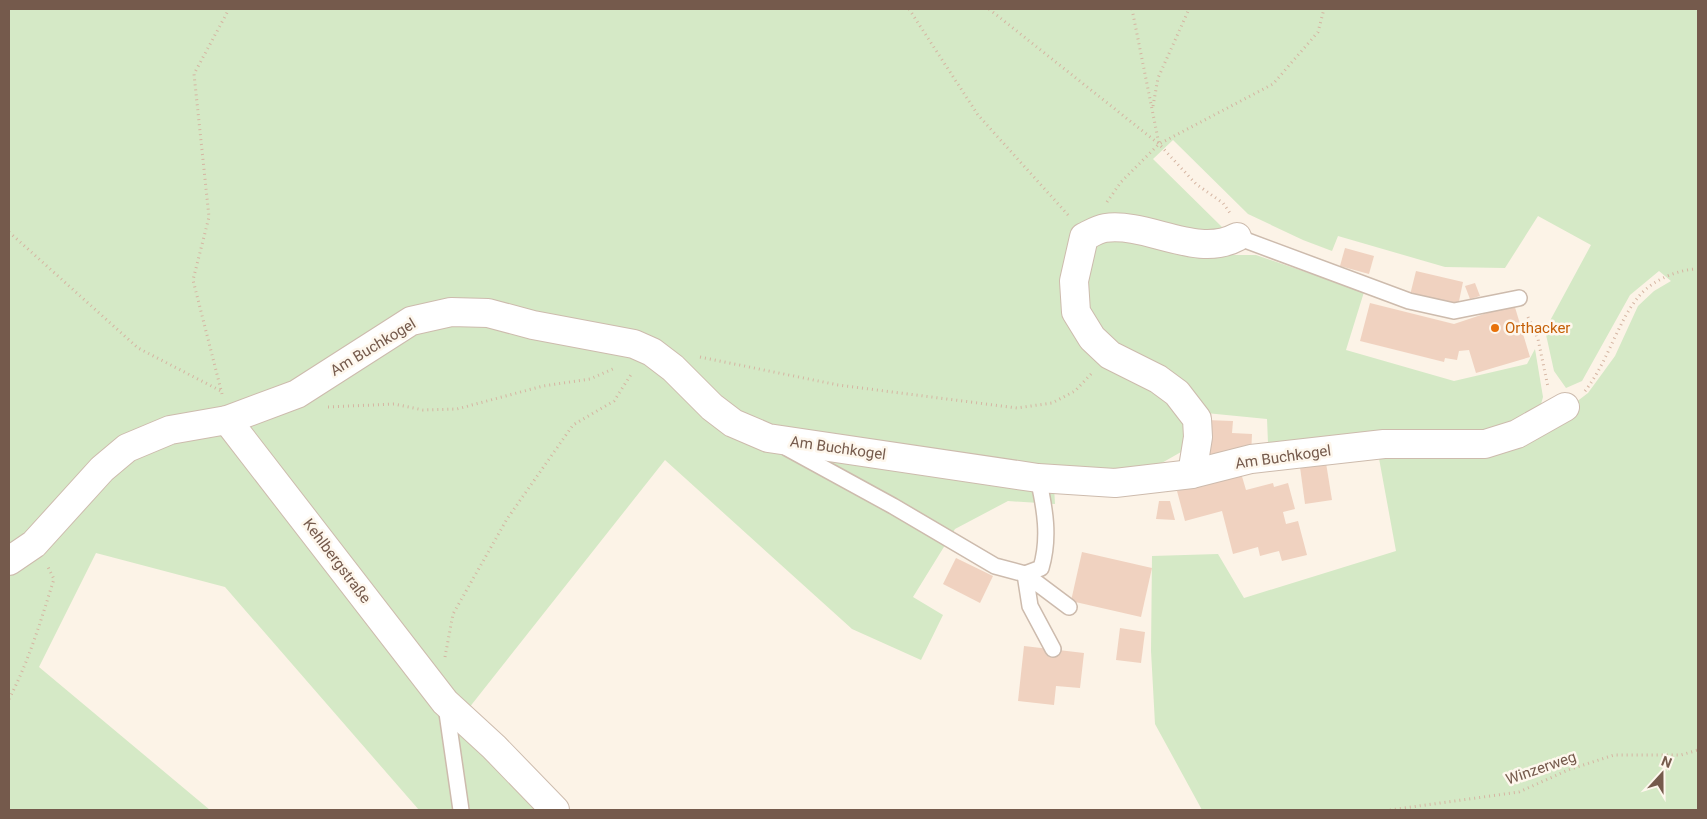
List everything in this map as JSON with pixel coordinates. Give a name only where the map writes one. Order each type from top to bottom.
[{"type":"street","points":[[1192,474],[1198,437],[1197,419],[1177,394],[1158,379],[1110,355],[1092,338],[1076,312],[1074,281],[1084,237],[1104,228],[1132,228],[1199,244],[1228,242],[1237,237]]},
{"type":"street","name":"Am Buchkogel","points":[[9,561],[34,544],[102,469],[127,448],[170,430],[227,420],[297,394],[411,321],[451,312],[488,313],[533,325],[609,338],[648,354],[673,368],[712,407],[734,423],[768,438],[1038,478],[1115,482],[1162,479],[1192,474],[1251,459],[1384,444],[1485,444],[1517,434],[1559,410]]},
{"type":"street","name":"Kehlbergstraße","points":[[227,420],[445,702],[494,747],[555,810]]},
{"type":"lane","points":[[1237,237],[1418,303],[1454,311],[1519,298]]},
{"type":"lane","points":[[768,438],[893,506],[995,566],[1025,574],[1069,607]]},
{"type":"lane","points":[[1025,574],[1042,568],[1047,548],[1044,503],[1038,478]]},
{"type":"lane","points":[[1025,574],[1030,606],[1053,649]]},
{"type":"lane","name":"Kehlbergstraße","points":[[445,702],[461,810]]},
{"type":"path","points":[[227,420],[193,280],[209,217],[194,74],[229,9]]},
{"type":"path","points":[[909,9],[978,115],[1064,209],[1084,237],[1121,182],[1159,144],[1273,84],[1318,32],[1324,9]]},
{"type":"path","points":[[989,9],[1159,144],[1196,184],[1223,203],[1240,225],[1237,237]]},
{"type":"path","points":[[1132,9],[1159,144]]},
{"type":"path","points":[[1152,109],[1158,78],[1189,9]]},
{"type":"path","points":[[9,232],[138,348],[221,391]]},
{"type":"path","points":[[1519,298],[1538,339],[1559,410],[1586,390],[1597,374],[1640,294],[1668,276],[1698,268]]},
{"type":"path","points":[[322,408],[394,404],[423,410],[457,409],[543,386],[590,379],[648,354]]},
{"type":"path","points":[[445,660],[453,614],[507,519],[573,425],[614,401],[648,354]]},
{"type":"path","points":[[698,357],[838,385],[1017,408],[1052,402],[1075,391],[1110,355]]},
{"type":"path","points":[[9,699],[23,672],[54,579],[34,544]]},
{"type":"path","name":"Winzerweg","points":[[1390,810],[1519,792],[1568,770],[1614,755],[1681,755],[1698,750]]},
{"type":"green space","points":[[9,9],[1698,9],[1698,810],[1202,810],[1155,724],[1151,651],[1152,556],[1218,554],[1244,598],[1396,551],[1378,453],[1534,434],[1588,393],[1615,356],[1638,306],[1654,291],[1671,281],[1659,271],[1630,295],[1582,381],[1566,388],[1554,371],[1545,330],[1591,245],[1538,216],[1505,268],[1445,267],[1338,236],[1332,251],[1303,240],[1248,214],[1173,140],[1153,159],[1222,227],[1208,237],[1212,255],[1256,255],[1364,292],[1346,350],[1454,381],[1527,364],[1535,349],[1543,397],[1540,408],[1523,423],[1482,434],[1268,443],[1267,419],[1206,413],[1188,425],[1181,452],[1153,468],[1054,486],[1055,504],[1008,501],[955,529],[913,597],[943,615],[921,660],[852,629],[665,460],[465,713],[545,810],[470,810],[459,760],[455,810],[419,810],[225,587],[96,553],[39,667],[210,810],[9,810]]},
{"type":"building","points":[[1345,248],[1374,256],[1369,274],[1340,266]]},
{"type":"building","points":[[1416,271],[1463,282],[1458,306],[1410,295]]},
{"type":"building","points":[[1475,283],[1480,296],[1470,299],[1465,286]]},
{"type":"building","points":[[1370,303],[1454,324],[1514,304],[1530,357],[1476,373],[1469,350],[1459,351],[1457,360],[1445,358],[1444,362],[1360,341]]},
{"type":"building","points":[[1206,420],[1233,421],[1232,433],[1252,434],[1251,456],[1204,454]]},
{"type":"building","points":[[1326,463],[1332,500],[1305,504],[1300,467]]},
{"type":"building","points":[[1241,473],[1246,490],[1273,483],[1274,487],[1288,483],[1295,509],[1283,512],[1286,524],[1298,521],[1307,555],[1282,561],[1279,551],[1260,556],[1258,547],[1233,554],[1222,511],[1185,521],[1177,491]]},
{"type":"building","points":[[1159,501],[1170,501],[1175,520],[1156,519]]},
{"type":"building","points":[[1082,552],[1152,568],[1141,617],[1071,601]]},
{"type":"building","points":[[956,558],[993,576],[980,603],[943,584]]},
{"type":"building","points":[[1120,628],[1145,632],[1141,663],[1116,660]]},
{"type":"building","points":[[1024,646],[1084,653],[1080,688],[1056,686],[1054,705],[1018,701]]},
{"type":"place","name":"Orthacker","points":[[1495,328]]}]
